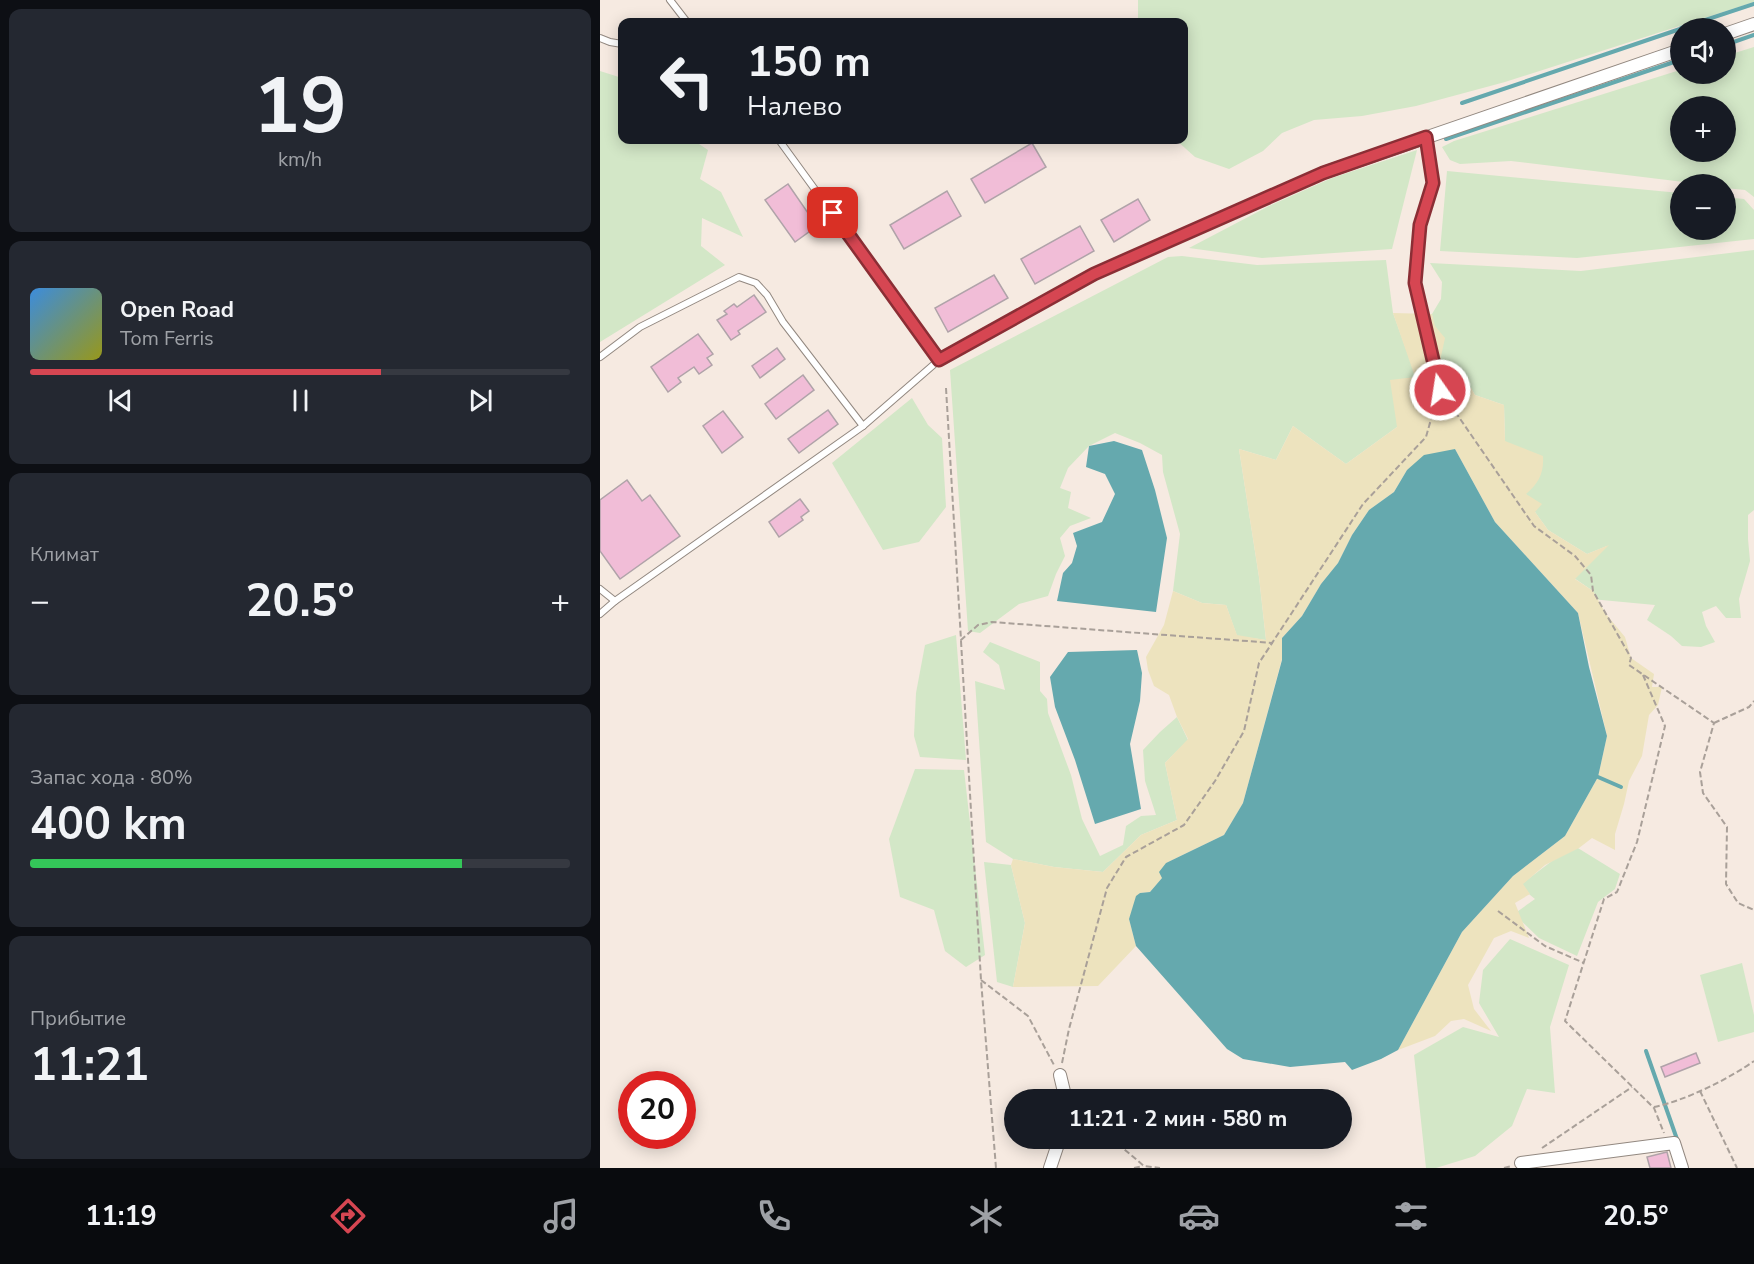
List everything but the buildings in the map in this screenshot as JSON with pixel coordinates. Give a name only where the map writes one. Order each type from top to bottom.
[{"type":"street","points":[[1736,30],[1754,24]]},
{"type":"street","points":[[1323,173],[1670,53]]},
{"type":"street","points":[[1060,1075],[1063,1089]]},
{"type":"street","points":[[1521,1163],[1674,1143],[1682,1168]]},
{"type":"street","points":[[1050,1168],[1056,1149]]},
{"type":"lane","points":[[670,0],[684,18]]},
{"type":"lane","points":[[600,38],[618,43]]},
{"type":"lane","points":[[1426,137],[1433,183],[1420,225],[1415,283],[1440,390]]},
{"type":"lane","points":[[782,144],[939,360]]},
{"type":"lane","points":[[600,614],[615,601],[863,426],[939,360],[1094,274],[1323,173]]},
{"type":"lane","points":[[600,357],[640,327],[739,277],[756,283],[767,295],[783,322],[863,426]]},
{"type":"lane","points":[[600,589],[615,601]]},
{"type":"path","points":[[946,388],[981,980],[996,1168]]},
{"type":"path","points":[[1060,1075],[1069,1029],[1107,888],[1126,857],[1184,825],[1215,781],[1244,730],[1259,663],[1363,504],[1426,437],[1440,390]]},
{"type":"path","points":[[1440,390],[1534,526],[1575,556],[1591,575],[1593,591],[1631,658],[1629,665],[1714,723]]},
{"type":"path","points":[[961,640],[978,625],[992,622],[1273,643]]},
{"type":"path","points":[[1642,674],[1665,726],[1637,842],[1617,892],[1604,899],[1565,1021],[1654,1107],[1668,1144]]},
{"type":"path","points":[[1714,723],[1749,707],[1754,701]]},
{"type":"path","points":[[1714,723],[1701,772],[1703,794],[1726,827],[1726,884],[1738,903],[1754,910]]},
{"type":"path","points":[[1498,911],[1545,946],[1584,963]]},
{"type":"path","points":[[981,980],[1029,1016],[1060,1075]]},
{"type":"path","points":[[1654,1107],[1674,1102],[1700,1091],[1754,1060]]},
{"type":"path","points":[[1539,1150],[1632,1087]]},
{"type":"path","points":[[1700,1091],[1737,1168]]},
{"type":"path","points":[[1124,1149],[1144,1166]]},
{"type":"path","points":[[1504,1168],[1521,1163]]},
{"type":"path","points":[[1134,1168],[1144,1166],[1160,1168]]},
{"type":"green space","points":[[1138,0],[1754,0],[1754,2],[1704,18],[1670,18],[1670,29],[1505,82],[1416,106],[1362,116],[1314,120],[1282,133],[1263,151],[1229,169],[1195,157],[1180,144],[1188,144],[1188,18],[1138,18]]},
{"type":"green space","points":[[1754,47],[1754,197],[1745,190],[1736,189],[1736,174],[1670,174],[1670,180],[1511,161],[1460,164],[1450,160],[1442,147],[1454,141],[1670,73],[1670,84],[1736,84],[1736,53]]},
{"type":"green space","points":[[600,71],[618,77],[618,144],[699,144],[708,150],[700,179],[721,192],[743,237],[702,218],[701,246],[725,265],[600,342]]},
{"type":"green space","points":[[1417,150],[1392,249],[1262,258],[1189,248],[1269,206],[1332,178]]},
{"type":"green space","points":[[1447,171],[1670,192],[1670,240],[1736,240],[1736,198],[1744,199],[1754,210],[1754,239],[1577,258],[1440,251]]},
{"type":"green space","points":[[1754,250],[1754,510],[1748,515],[1750,561],[1739,599],[1741,618],[1726,618],[1716,606],[1702,612],[1706,626],[1715,642],[1701,647],[1682,646],[1647,620],[1655,605],[1591,599],[1593,591],[1574,578],[1607,546],[1587,554],[1548,530],[1526,494],[1505,441],[1504,405],[1475,395],[1471,388],[1451,384],[1437,375],[1440,358],[1432,314],[1441,299],[1442,282],[1430,263],[1581,271]]},
{"type":"green space","points":[[1182,256],[1257,265],[1386,260],[1393,313],[1416,377],[1397,427],[1346,464],[1293,426],[1276,460],[1239,449],[1259,577],[1266,640],[1237,636],[1226,605],[1202,603],[1173,591],[1180,534],[1163,472],[1162,455],[1115,433],[1089,446],[1068,468],[1060,488],[1071,492],[1068,508],[1091,518],[1070,526],[1060,538],[1065,556],[1048,596],[1019,604],[980,633],[968,631],[950,370],[1168,257]]},
{"type":"green space","points":[[912,398],[928,425],[942,438],[946,507],[919,542],[883,550],[832,463]]},
{"type":"green space","points":[[956,635],[966,760],[920,757],[914,736],[916,693],[925,645]]},
{"type":"green space","points":[[990,642],[1040,662],[1040,691],[1047,699],[1048,713],[1071,775],[1082,819],[1100,856],[1123,845],[1126,826],[1141,816],[1156,815],[1145,781],[1143,750],[1177,717],[1188,740],[1165,763],[1177,820],[1141,835],[1103,872],[1054,867],[1013,859],[986,842],[975,681],[1005,690],[999,665],[983,652]]},
{"type":"green space","points":[[915,769],[964,770],[985,955],[966,967],[945,951],[934,910],[900,897],[889,839]]},
{"type":"green space","points":[[1573,845],[1620,874],[1615,889],[1598,902],[1577,956],[1539,938],[1514,914],[1535,899],[1519,886]]},
{"type":"green space","points":[[984,862],[1011,865],[1025,923],[1013,987],[997,982]]},
{"type":"green space","points":[[1510,939],[1569,965],[1550,1027],[1555,1093],[1527,1089],[1512,1126],[1475,1156],[1436,1168],[1426,1168],[1414,1055],[1463,1027],[1499,1037],[1479,1003],[1483,970]]},
{"type":"green space","points":[[1742,963],[1754,1015],[1754,1032],[1718,1042],[1700,975]]},
{"type":"sand","points":[[1393,313],[1432,314],[1435,326],[1445,338],[1437,375],[1451,384],[1471,388],[1475,395],[1504,405],[1505,441],[1543,456],[1540,477],[1526,494],[1542,504],[1535,512],[1548,530],[1587,554],[1609,545],[1575,579],[1593,591],[1606,614],[1625,637],[1631,658],[1654,674],[1652,687],[1662,687],[1658,705],[1649,715],[1642,756],[1629,781],[1615,834],[1615,850],[1592,838],[1579,848],[1545,865],[1523,884],[1530,894],[1515,903],[1529,938],[1511,931],[1494,938],[1468,985],[1474,1009],[1491,1031],[1464,1019],[1451,1021],[1435,1036],[1398,1050],[1462,932],[1513,876],[1565,836],[1598,777],[1607,736],[1578,613],[1495,522],[1455,449],[1407,470],[1394,492],[1369,510],[1352,535],[1338,563],[1321,584],[1302,616],[1282,638],[1282,659],[1243,803],[1224,835],[1166,863],[1162,878],[1150,892],[1140,893],[1129,919],[1136,946],[1098,986],[1013,987],[1025,923],[1011,865],[1013,859],[1054,867],[1103,872],[1141,835],[1177,820],[1165,763],[1188,739],[1169,695],[1154,686],[1146,657],[1164,625],[1173,591],[1202,603],[1226,605],[1237,635],[1266,640],[1259,577],[1239,449],[1276,460],[1293,426],[1346,464],[1397,427],[1390,380],[1415,377]]},
{"type":"water","points":[[1114,441],[1142,450],[1167,538],[1156,612],[1057,601],[1063,573],[1072,563],[1077,546],[1073,533],[1102,522],[1115,494],[1105,474],[1086,467],[1089,446]]},
{"type":"water","points":[[1455,449],[1495,522],[1578,613],[1607,736],[1598,777],[1565,836],[1513,876],[1462,932],[1398,1050],[1352,1070],[1345,1062],[1290,1067],[1243,1059],[1227,1049],[1136,946],[1129,919],[1136,896],[1150,892],[1162,878],[1159,872],[1166,863],[1224,835],[1243,803],[1282,660],[1282,638],[1302,616],[1321,584],[1338,563],[1352,535],[1369,510],[1394,492],[1407,470],[1424,455]]},
{"type":"water","points":[[1137,650],[1142,673],[1140,701],[1130,744],[1141,809],[1095,824],[1055,707],[1050,677],[1068,652]]},
{"type":"waterway","points":[[1711,18],[1754,4]]},
{"type":"waterway","points":[[1462,103],[1670,32]]},
{"type":"waterway","points":[[1736,41],[1754,35]]},
{"type":"waterway","points":[[1446,139],[1670,63]]},
{"type":"waterway","points":[[1598,777],[1621,787]]},
{"type":"waterway","points":[[1646,1051],[1678,1142]]},
{"type":"route","points":[[833,213],[939,360],[1094,274],[1323,173],[1426,137],[1433,183],[1420,225],[1415,283],[1440,390]]}]
